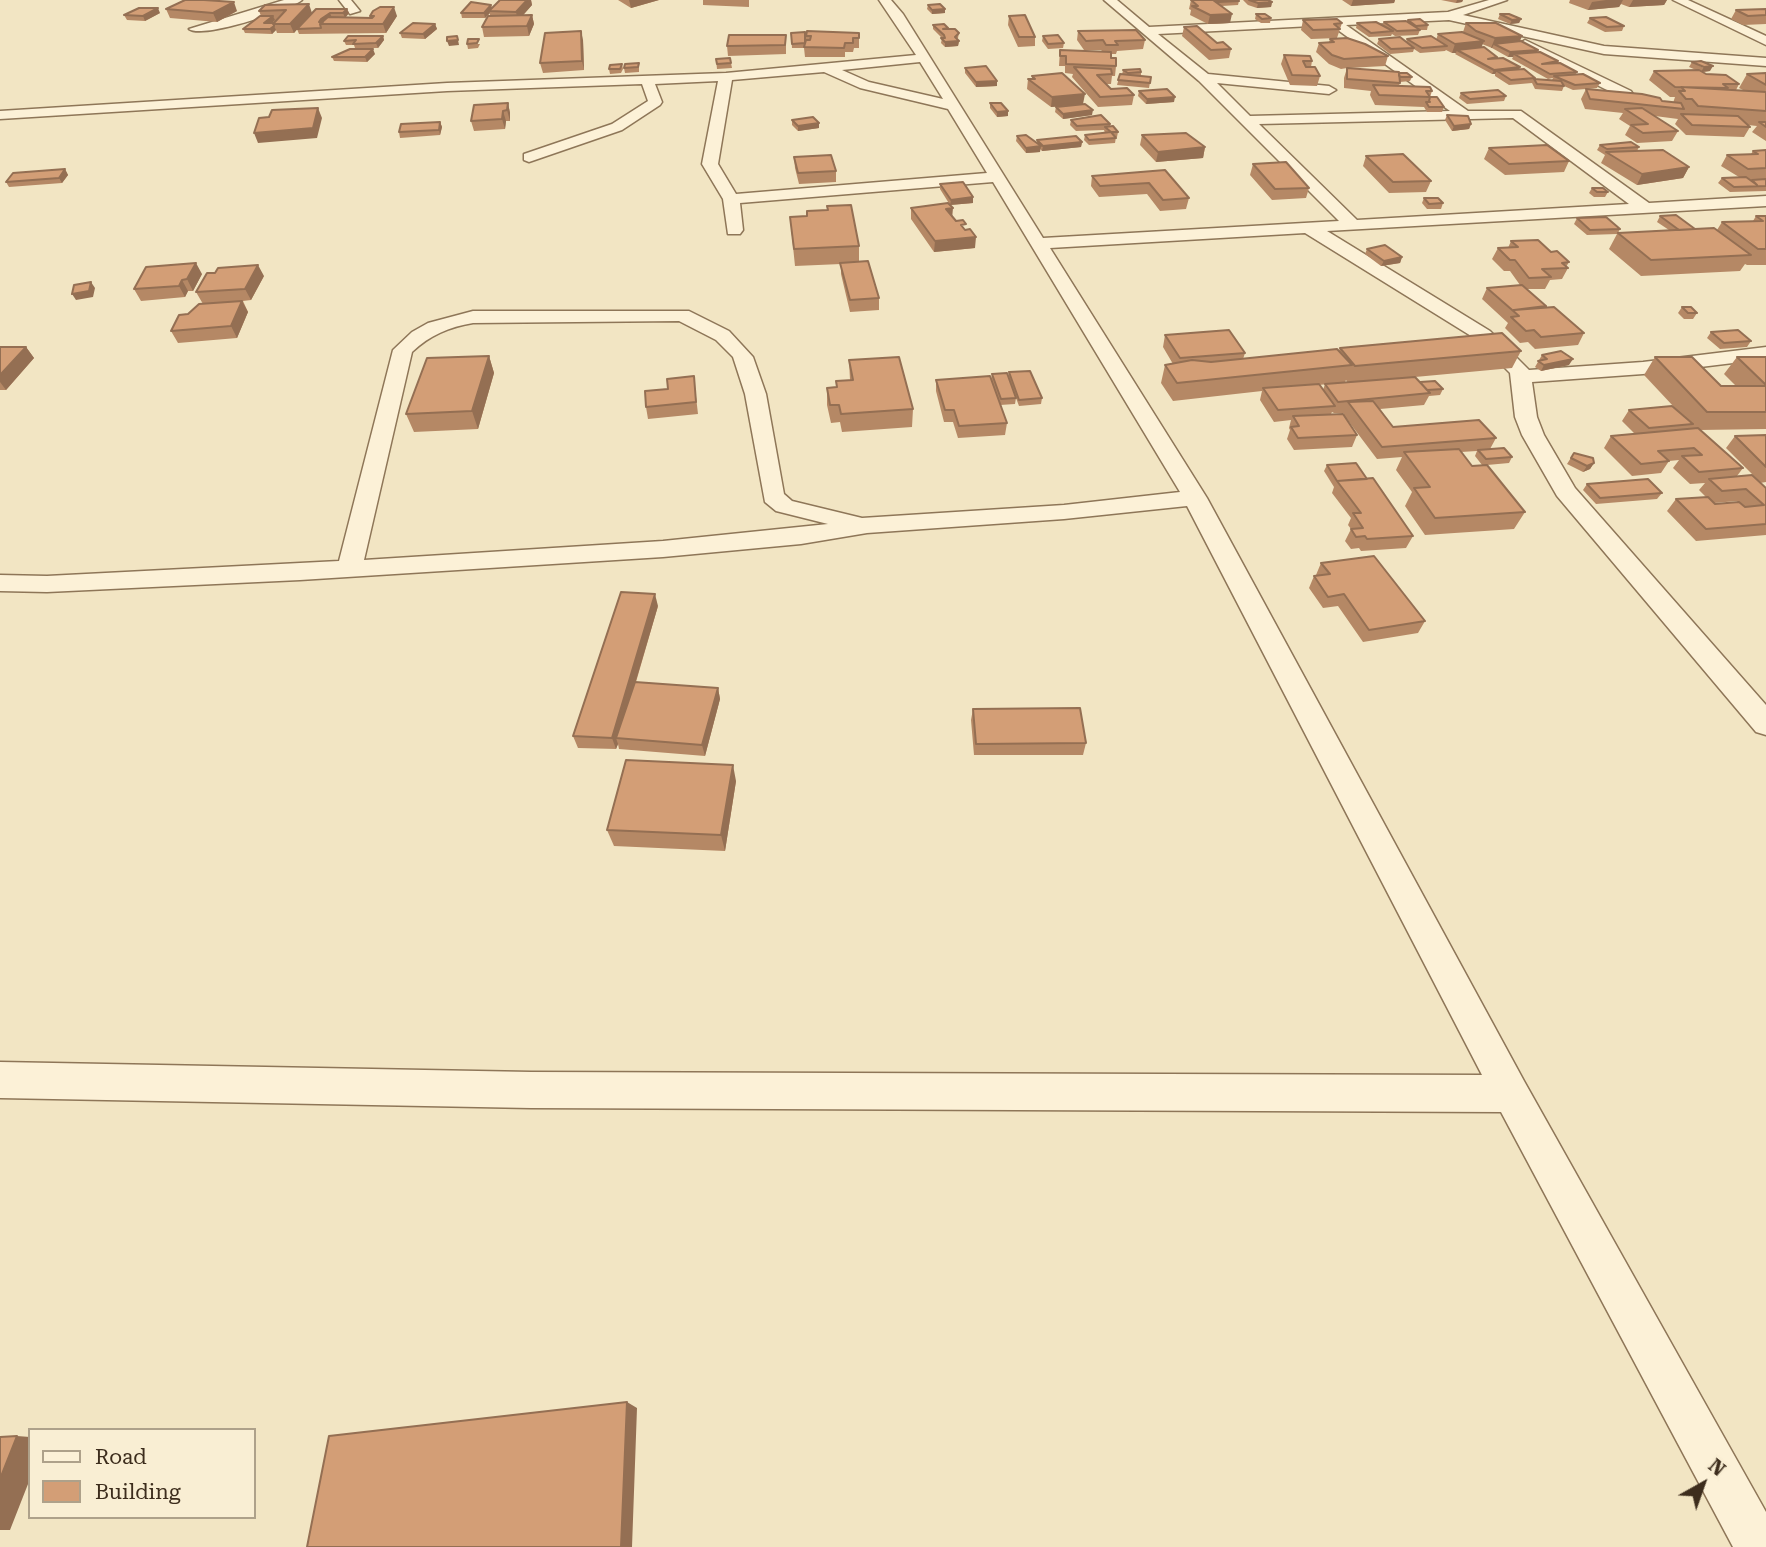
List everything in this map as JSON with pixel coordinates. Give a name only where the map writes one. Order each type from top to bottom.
[{"type":"street","points":[[195,29],[214,27],[296,0]]},
{"type":"street","points":[[345,0],[354,11]]},
{"type":"street","points":[[885,0],[900,17],[1195,498],[1511,1094],[1759,1547]]},
{"type":"street","points":[[1110,0],[1204,78],[1352,224]]},
{"type":"street","points":[[1679,0],[1766,41]]},
{"type":"street","points":[[1449,16],[1492,1]]},
{"type":"street","points":[[1146,31],[1449,16],[1604,50],[1766,62]]},
{"type":"street","points":[[1449,16],[1508,35],[1626,94]]},
{"type":"street","points":[[1334,22],[1465,115]]},
{"type":"street","points":[[0,115],[447,87],[726,77],[925,58]]},
{"type":"street","points":[[825,68],[865,85],[954,106]]},
{"type":"street","points":[[726,77],[710,164],[731,198],[734,230]]},
{"type":"street","points":[[1204,78],[1329,90]]},
{"type":"street","points":[[529,156],[617,127],[655,102],[648,79]]},
{"type":"street","points":[[1246,120],[1516,114],[1644,207]]},
{"type":"street","points":[[731,198],[998,177]]},
{"type":"street","points":[[1038,243],[1766,201]]},
{"type":"street","points":[[1308,227],[1483,335],[1520,372],[1526,416],[1533,435],[1565,491],[1766,724]]},
{"type":"street","points":[[349,569],[403,350],[417,335],[443,322],[473,317],[682,315],[708,326],[735,346],[752,377],[773,498],[785,506],[867,525]]},
{"type":"street","points":[[1521,377],[1643,368],[1766,353]]},
{"type":"street","points":[[0,583],[47,584],[349,569],[663,550],[801,536],[867,525],[1064,512],[1195,498]]},
{"type":"street","points":[[0,1080],[531,1090],[1511,1094]]},
{"type":"building","points":[[185,0],[234,2],[213,13],[166,9]]},
{"type":"building","points":[[500,0],[527,0],[516,12],[489,11]]},
{"type":"building","points":[[1191,0],[1213,0],[1232,14],[1210,15],[1192,6],[1198,6]]},
{"type":"building","points":[[1216,0],[1238,0],[1239,1],[1218,2]]},
{"type":"building","points":[[1249,0],[1268,0],[1272,2],[1258,3]]},
{"type":"building","points":[[471,2],[491,5],[484,13],[461,13]]},
{"type":"building","points":[[309,4],[290,24],[273,24],[286,10],[259,11],[265,5]]},
{"type":"building","points":[[940,4],[945,9],[932,10],[928,5]]},
{"type":"building","points":[[380,7],[394,7],[383,24],[320,24],[328,17],[372,18],[374,16],[370,16],[373,11]]},
{"type":"building","points":[[139,8],[158,8],[143,16],[124,15]]},
{"type":"building","points":[[316,9],[347,9],[343,13],[330,13],[321,19],[321,28],[297,29]]},
{"type":"building","points":[[1766,9],[1766,15],[1748,16],[1736,10]]},
{"type":"building","points":[[1256,14],[1265,14],[1271,18],[1262,19]]},
{"type":"building","points":[[1500,14],[1509,14],[1521,19],[1512,20]]},
{"type":"building","points":[[532,15],[527,26],[482,27],[488,16]]},
{"type":"building","points":[[1025,15],[1035,37],[1019,37],[1009,16]]},
{"type":"building","points":[[260,16],[273,16],[264,23],[274,23],[274,26],[270,29],[243,29]]},
{"type":"building","points":[[1606,17],[1624,26],[1607,27],[1590,18]]},
{"type":"building","points":[[1337,19],[1342,23],[1334,24],[1340,29],[1313,30],[1303,20]]},
{"type":"building","points":[[1420,19],[1428,25],[1416,26],[1408,20]]},
{"type":"building","points":[[1406,21],[1420,30],[1397,31],[1384,22]]},
{"type":"building","points":[[1376,22],[1393,31],[1371,33],[1357,23]]},
{"type":"building","points":[[413,23],[435,24],[423,34],[400,33]]},
{"type":"building","points":[[1466,23],[1496,23],[1522,36],[1495,38],[1476,31]]},
{"type":"building","points":[[944,24],[948,28],[943,29],[955,29],[959,33],[955,37],[959,41],[945,42],[941,38],[945,38],[944,35],[933,25]]},
{"type":"building","points":[[1197,26],[1217,43],[1223,42],[1231,49],[1211,50],[1184,27]]},
{"type":"building","points":[[1136,30],[1145,40],[1115,41],[1118,45],[1106,45],[1103,40],[1086,41],[1078,31]]},
{"type":"building","points":[[581,31],[582,61],[540,63],[545,33]]},
{"type":"building","points":[[807,31],[859,33],[859,38],[853,38],[853,43],[845,43],[844,48],[804,47],[811,36],[806,36]]},
{"type":"building","points":[[805,32],[805,43],[792,44],[791,33]]},
{"type":"building","points":[[1462,32],[1484,41],[1455,44],[1438,34]]},
{"type":"building","points":[[729,35],[786,35],[785,45],[727,46]]},
{"type":"building","points":[[1058,35],[1064,43],[1048,44],[1043,36]]},
{"type":"building","points":[[348,36],[383,36],[376,43],[353,44],[356,40],[344,41]]},
{"type":"building","points":[[457,36],[458,40],[447,41],[447,37]]},
{"type":"building","points":[[1431,36],[1447,46],[1422,48],[1407,39]]},
{"type":"building","points":[[1400,37],[1414,48],[1391,49],[1379,39]]},
{"type":"building","points":[[1347,38],[1388,56],[1344,59],[1332,55],[1319,43]]},
{"type":"building","points":[[468,39],[479,39],[477,43],[467,44]]},
{"type":"building","points":[[1521,41],[1538,50],[1510,52],[1494,44]]},
{"type":"building","points":[[1484,47],[1497,57],[1488,59],[1503,58],[1520,67],[1494,70],[1457,50]]},
{"type":"building","points":[[350,49],[373,49],[365,57],[332,57]]},
{"type":"building","points":[[1060,50],[1111,52],[1111,58],[1116,58],[1116,66],[1066,64],[1066,56],[1060,56]]},
{"type":"building","points":[[1540,52],[1558,61],[1542,64],[1560,63],[1577,72],[1550,74],[1514,54]]},
{"type":"building","points":[[1284,55],[1310,56],[1312,61],[1303,61],[1306,67],[1315,67],[1320,76],[1292,75]]},
{"type":"building","points":[[730,58],[731,63],[717,64],[716,59]]},
{"type":"building","points":[[1701,61],[1713,66],[1704,67],[1692,62]]},
{"type":"building","points":[[639,63],[638,67],[624,68],[625,64]]},
{"type":"building","points":[[622,64],[620,69],[609,69],[610,65]]},
{"type":"building","points":[[986,66],[997,81],[976,82],[965,68]]},
{"type":"building","points":[[1074,67],[1111,69],[1112,74],[1097,75],[1111,89],[1127,88],[1134,95],[1100,97]]},
{"type":"building","points":[[1347,68],[1399,72],[1400,83],[1347,79]]},
{"type":"building","points":[[1140,69],[1141,72],[1128,73],[1123,70]]},
{"type":"building","points":[[1524,69],[1535,78],[1511,80],[1497,71]]},
{"type":"building","points":[[1699,70],[1706,74],[1726,75],[1739,84],[1723,84],[1728,88],[1675,87],[1654,71]]},
{"type":"building","points":[[1062,73],[1085,94],[1052,97],[1028,79],[1035,79],[1032,76]]},
{"type":"building","points":[[1399,73],[1407,73],[1412,77],[1401,77]]},
{"type":"building","points":[[1766,73],[1766,85],[1747,74]]},
{"type":"building","points":[[1120,74],[1151,77],[1150,83],[1118,80]]},
{"type":"building","points":[[1583,74],[1600,83],[1575,85],[1554,76]]},
{"type":"building","points":[[1534,79],[1561,81],[1564,86],[1537,84]]},
{"type":"building","points":[[1373,85],[1430,87],[1432,91],[1426,91],[1430,97],[1379,95]]},
{"type":"building","points":[[1681,87],[1766,92],[1766,111],[1698,106],[1692,99],[1686,99],[1679,91],[1685,91]]},
{"type":"building","points":[[1167,89],[1175,97],[1147,99],[1139,91]]},
{"type":"building","points":[[1586,89],[1642,94],[1660,98],[1662,101],[1681,103],[1684,109],[1590,99]]},
{"type":"building","points":[[1498,90],[1506,96],[1470,99],[1461,93]]},
{"type":"building","points":[[1430,97],[1437,97],[1444,107],[1429,107],[1426,102],[1430,102]]},
{"type":"building","points":[[508,103],[502,119],[471,121],[474,105]]},
{"type":"building","points":[[990,103],[1001,103],[1008,111],[997,112]]},
{"type":"building","points":[[1085,104],[1093,110],[1063,114],[1056,107]]},
{"type":"building","points":[[318,108],[313,128],[254,133],[259,118],[269,117],[272,110]]},
{"type":"building","points":[[1642,108],[1678,131],[1643,133],[1631,125],[1648,124],[1625,109]]},
{"type":"building","points":[[1681,114],[1738,116],[1750,127],[1692,125]]},
{"type":"building","points":[[1101,115],[1110,124],[1077,126],[1071,120]]},
{"type":"building","points":[[1447,115],[1468,116],[1471,124],[1454,126]]},
{"type":"building","points":[[813,117],[819,123],[798,126],[792,120]]},
{"type":"building","points":[[440,122],[439,130],[399,132],[401,124]]},
{"type":"building","points":[[1113,126],[1118,132],[1111,132],[1105,127]]},
{"type":"building","points":[[1111,132],[1116,138],[1089,140],[1085,135]]},
{"type":"building","points":[[1186,133],[1205,147],[1158,152],[1142,135]]},
{"type":"building","points":[[1026,135],[1041,146],[1026,148],[1017,136]]},
{"type":"building","points":[[1076,136],[1082,142],[1043,146],[1037,140]]},
{"type":"building","points":[[1631,142],[1639,147],[1607,149],[1600,145]]},
{"type":"building","points":[[1547,145],[1569,161],[1509,164],[1489,148]]},
{"type":"building","points":[[1663,150],[1689,167],[1642,174],[1606,152]]},
{"type":"building","points":[[1766,150],[1766,168],[1748,169],[1727,155],[1758,154],[1753,151]]},
{"type":"building","points":[[1403,154],[1431,181],[1393,182],[1366,156]]},
{"type":"building","points":[[831,155],[836,171],[798,173],[794,157]]},
{"type":"building","points":[[1286,162],[1309,188],[1275,189],[1253,164]]},
{"type":"building","points":[[65,169],[59,178],[6,182],[13,173]]},
{"type":"building","points":[[1165,170],[1189,198],[1163,200],[1149,183],[1100,186],[1092,176]]},
{"type":"building","points":[[1746,177],[1757,185],[1752,180],[1766,179],[1766,186],[1734,187],[1722,178]]},
{"type":"building","points":[[963,182],[973,197],[951,200],[940,184]]},
{"type":"building","points":[[1592,188],[1603,188],[1608,192],[1597,192]]},
{"type":"building","points":[[1424,198],[1438,198],[1443,203],[1429,204]]},
{"type":"building","points":[[948,203],[953,208],[946,209],[956,221],[963,220],[966,224],[961,225],[965,230],[970,229],[976,237],[935,241],[911,208]]},
{"type":"building","points":[[851,205],[859,246],[794,249],[790,217],[807,216],[807,211],[828,210],[827,206]]},
{"type":"building","points":[[1676,215],[1695,229],[1679,230],[1660,216]]},
{"type":"building","points":[[1756,216],[1766,216],[1766,249],[1758,249],[1722,222],[1763,221]]},
{"type":"building","points":[[1606,217],[1620,229],[1590,230],[1577,218]]},
{"type":"building","points":[[1714,228],[1751,255],[1651,260],[1618,233]]},
{"type":"building","points":[[1538,240],[1551,252],[1557,251],[1569,262],[1562,263],[1568,268],[1542,269],[1551,277],[1529,278],[1515,260],[1510,260],[1498,248],[1518,247],[1511,241]]},
{"type":"building","points":[[1385,245],[1402,257],[1384,261],[1367,249]]},
{"type":"building","points":[[868,261],[879,298],[850,300],[840,263]]},
{"type":"building","points":[[196,263],[187,279],[182,280],[179,286],[134,289],[146,267]]},
{"type":"building","points":[[258,265],[245,289],[196,292],[207,273],[215,273],[218,268]]},
{"type":"building","points":[[91,282],[89,291],[72,294],[74,285]]},
{"type":"building","points":[[1522,285],[1546,306],[1514,310],[1554,307],[1584,333],[1541,337],[1534,330],[1526,331],[1511,317],[1519,316],[1487,288]]},
{"type":"building","points":[[242,301],[231,326],[171,331],[179,315],[188,314],[199,304]]},
{"type":"building","points":[[1682,307],[1691,307],[1697,313],[1688,313]]},
{"type":"building","points":[[1229,330],[1245,353],[1180,358],[1165,335]]},
{"type":"building","points":[[1738,330],[1751,341],[1724,343],[1711,332]]},
{"type":"building","points":[[1502,333],[1521,351],[1355,366],[1340,348]]},
{"type":"building","points":[[0,347],[26,347],[0,375]]},
{"type":"building","points":[[1337,349],[1352,365],[1177,383],[1165,365],[1192,360],[1211,362]]},
{"type":"building","points":[[1561,351],[1573,359],[1544,365],[1538,361],[1547,359],[1542,355]]},
{"type":"building","points":[[489,356],[472,411],[406,414],[427,358]]},
{"type":"building","points":[[899,357],[913,409],[841,414],[839,405],[830,405],[827,388],[837,387],[836,381],[853,380],[849,360]]},
{"type":"building","points":[[1655,357],[1692,357],[1721,386],[1766,386],[1766,412],[1707,412]]},
{"type":"building","points":[[1737,357],[1766,357],[1766,385]]},
{"type":"building","points":[[1030,371],[1042,398],[1019,400],[1009,372]]},
{"type":"building","points":[[1007,373],[1016,398],[1001,399],[992,374]]},
{"type":"building","points":[[694,376],[696,402],[646,407],[645,391],[668,389],[667,379]]},
{"type":"building","points":[[990,376],[1007,423],[959,426],[954,410],[945,410],[936,380]]},
{"type":"building","points":[[1415,377],[1430,393],[1338,402],[1325,384]]},
{"type":"building","points":[[1435,381],[1443,389],[1427,390],[1420,382]]},
{"type":"building","points":[[1319,384],[1335,406],[1278,410],[1263,388]]},
{"type":"building","points":[[1373,401],[1393,427],[1479,420],[1496,438],[1382,447],[1348,402]]},
{"type":"building","points":[[1672,406],[1693,424],[1649,428],[1629,410]]},
{"type":"building","points":[[1343,414],[1357,435],[1298,438],[1291,427],[1299,426],[1293,416]]},
{"type":"building","points":[[1698,428],[1743,468],[1699,472],[1682,456],[1702,455],[1694,448],[1658,451],[1669,461],[1641,464],[1611,436]]},
{"type":"building","points":[[1766,435],[1766,467],[1735,436]]},
{"type":"building","points":[[1504,448],[1512,457],[1486,459],[1478,450]]},
{"type":"building","points":[[1459,449],[1472,466],[1487,465],[1525,512],[1435,518],[1414,488],[1430,487],[1404,452]]},
{"type":"building","points":[[1574,453],[1593,458],[1594,463],[1587,466],[1571,458]]},
{"type":"building","points":[[1356,463],[1367,479],[1337,481],[1327,465]]},
{"type":"building","points":[[1752,475],[1766,488],[1766,524],[1706,529],[1676,499],[1708,497],[1715,504],[1739,502],[1745,507],[1764,505],[1746,489],[1722,491],[1709,479]]},
{"type":"building","points":[[1373,478],[1413,536],[1367,539],[1365,536],[1356,537],[1351,529],[1363,528],[1353,513],[1361,513],[1337,481]]},
{"type":"building","points":[[1648,479],[1662,493],[1600,498],[1587,484]]},
{"type":"building","points":[[1374,556],[1425,621],[1369,630],[1344,594],[1328,597],[1314,576],[1330,574],[1321,563]]},
{"type":"building","points":[[621,592],[655,594],[612,738],[573,736]]},
{"type":"building","points":[[635,682],[718,688],[702,745],[616,738]]},
{"type":"building","points":[[1080,708],[1086,743],[976,744],[973,709]]},
{"type":"building","points":[[626,760],[733,765],[721,835],[607,830]]},
{"type":"building","points":[[627,1402],[621,1547],[307,1547],[329,1436]]},
{"type":"building","points":[[17,1436],[0,1479],[0,1437]]}]
